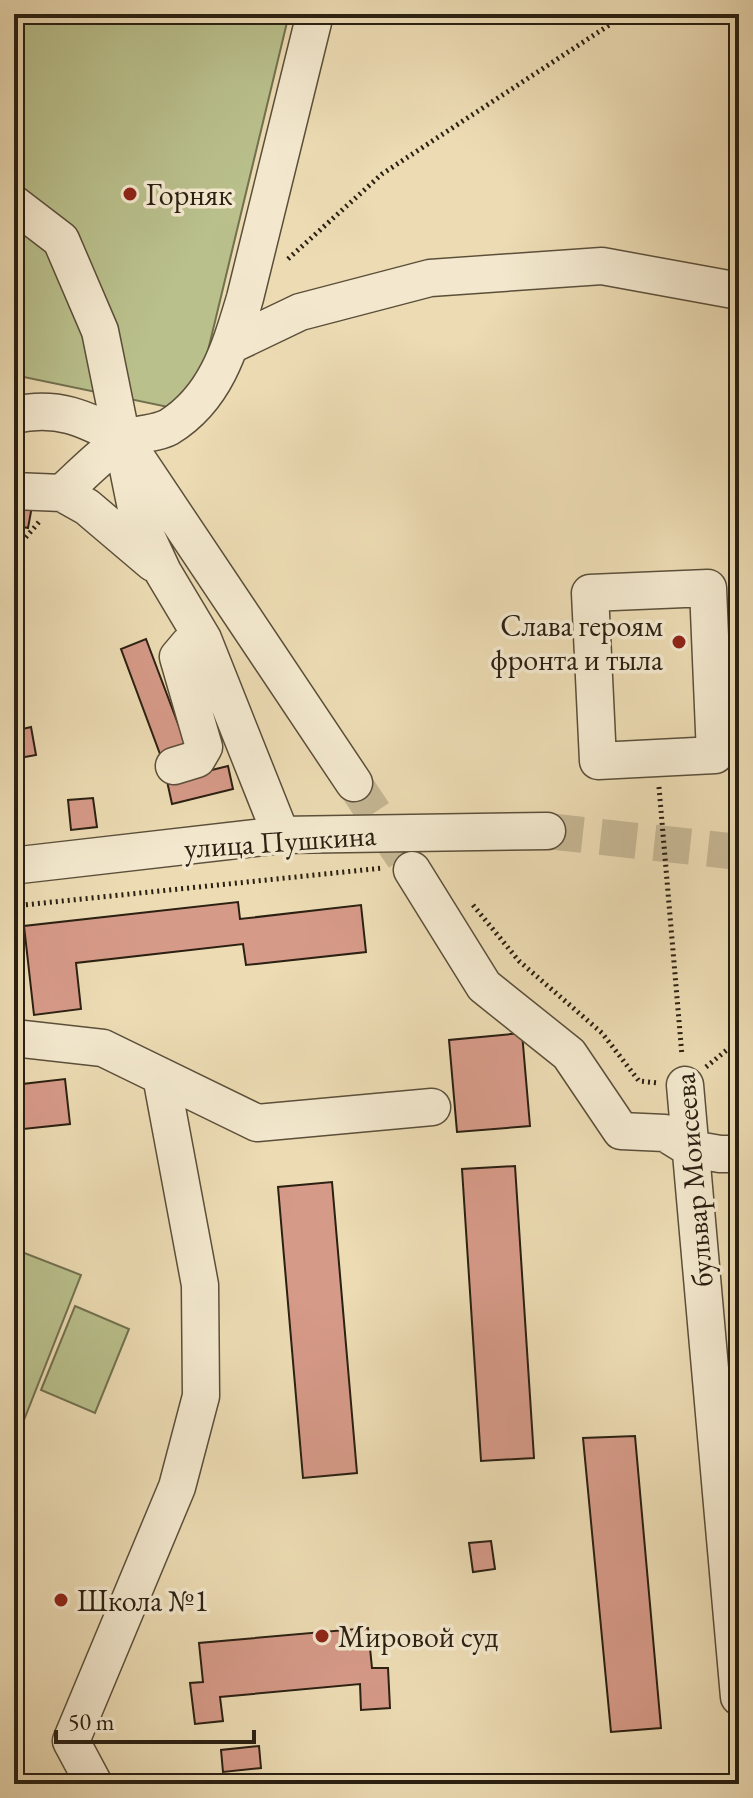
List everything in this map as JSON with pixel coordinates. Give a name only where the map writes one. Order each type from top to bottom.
[{"type":"street","points":[[62,493],[124,439],[167,428],[192,408],[217,379],[231,345],[315,14]]},
{"type":"street","points":[[14,204],[61,240],[100,331],[138,518],[163,572],[203,639],[281,835]]},
{"type":"street","points":[[231,345],[300,312],[430,278],[602,266],[739,291]]},
{"type":"street","points":[[14,415],[35,410],[82,417],[124,439],[354,783]]},
{"type":"street","points":[[14,491],[62,493],[87,507],[163,572]]},
{"type":"street","points":[[708,588],[715,755],[657,758],[598,761],[590,593],[708,588]]},
{"type":"street","points":[[174,766],[197,759],[204,747],[178,657],[189,644],[203,639]]},
{"type":"street","name":"улица Пушкина","points":[[16,873],[281,835],[547,831]]},
{"type":"street","points":[[401,869],[484,986],[569,1054],[621,1131],[665,1133],[691,1149],[739,1154]]},
{"type":"street","points":[[14,1038],[103,1048],[257,1123],[432,1107]]},
{"type":"street","points":[[94,1784],[71,1741],[177,1487],[201,1396],[200,1285],[161,1076]]},
{"type":"street","name":"бульвар Моисеева","points":[[685,1085],[739,1697]]},
{"type":"path","points":[[279,267],[382,174],[626,14]]},
{"type":"path","name":"бульвар Моисеева","points":[[657,758],[685,1085]]},
{"type":"path","points":[[14,906],[401,869]]},
{"type":"path","points":[[468,900],[519,961],[602,1033],[639,1081],[685,1085],[739,1040]]},
{"type":"green space","name":"Горняк","points":[[14,14],[289,14],[199,388],[168,407],[14,375]]},
{"type":"green space","points":[[14,1249],[81,1275],[24,1420],[14,1416]]},
{"type":"green space","points":[[75,1306],[129,1329],[95,1413],[41,1390]]},
{"type":"building","points":[[14,502],[32,506],[28,528],[14,525]]},
{"type":"building","points":[[146,639],[186,745],[160,754],[121,649]]},
{"type":"building","points":[[31,727],[36,755],[14,759],[14,731]]},
{"type":"building","points":[[228,766],[233,789],[172,804],[167,781]]},
{"type":"building","points":[[93,798],[97,827],[71,830],[68,800]]},
{"type":"building","points":[[238,902],[240,919],[361,905],[366,952],[246,965],[243,944],[76,963],[81,1009],[34,1015],[24,926]]},
{"type":"building","points":[[522,1033],[530,1126],[457,1132],[449,1040]]},
{"type":"building","points":[[65,1079],[70,1124],[14,1130],[14,1085]]},
{"type":"building","points":[[515,1166],[534,1458],[481,1461],[462,1169]]},
{"type":"building","points":[[332,1182],[357,1473],[303,1478],[278,1187]]},
{"type":"building","points":[[635,1436],[661,1728],[611,1732],[583,1438]]},
{"type":"building","points":[[491,1541],[495,1569],[473,1572],[469,1543]]},
{"type":"building","points":[[368,1628],[372,1668],[388,1668],[390,1708],[361,1710],[360,1684],[220,1697],[223,1721],[195,1724],[190,1683],[203,1682],[199,1643]]},
{"type":"building","points":[[259,1746],[261,1768],[223,1772],[221,1750]]},
{"type":"tunnel","points":[[354,783],[412,870]]},
{"type":"tunnel","points":[[547,831],[739,852]]},
{"type":"place","name":"Горняк","points":[[130,194]]},
{"type":"place","name":"Слава героям фронта и тыла","points":[[679,642]]},
{"type":"place","name":"Школа №1","points":[[61,1600]]},
{"type":"place","name":"Мировой суд","points":[[322,1636]]}]
